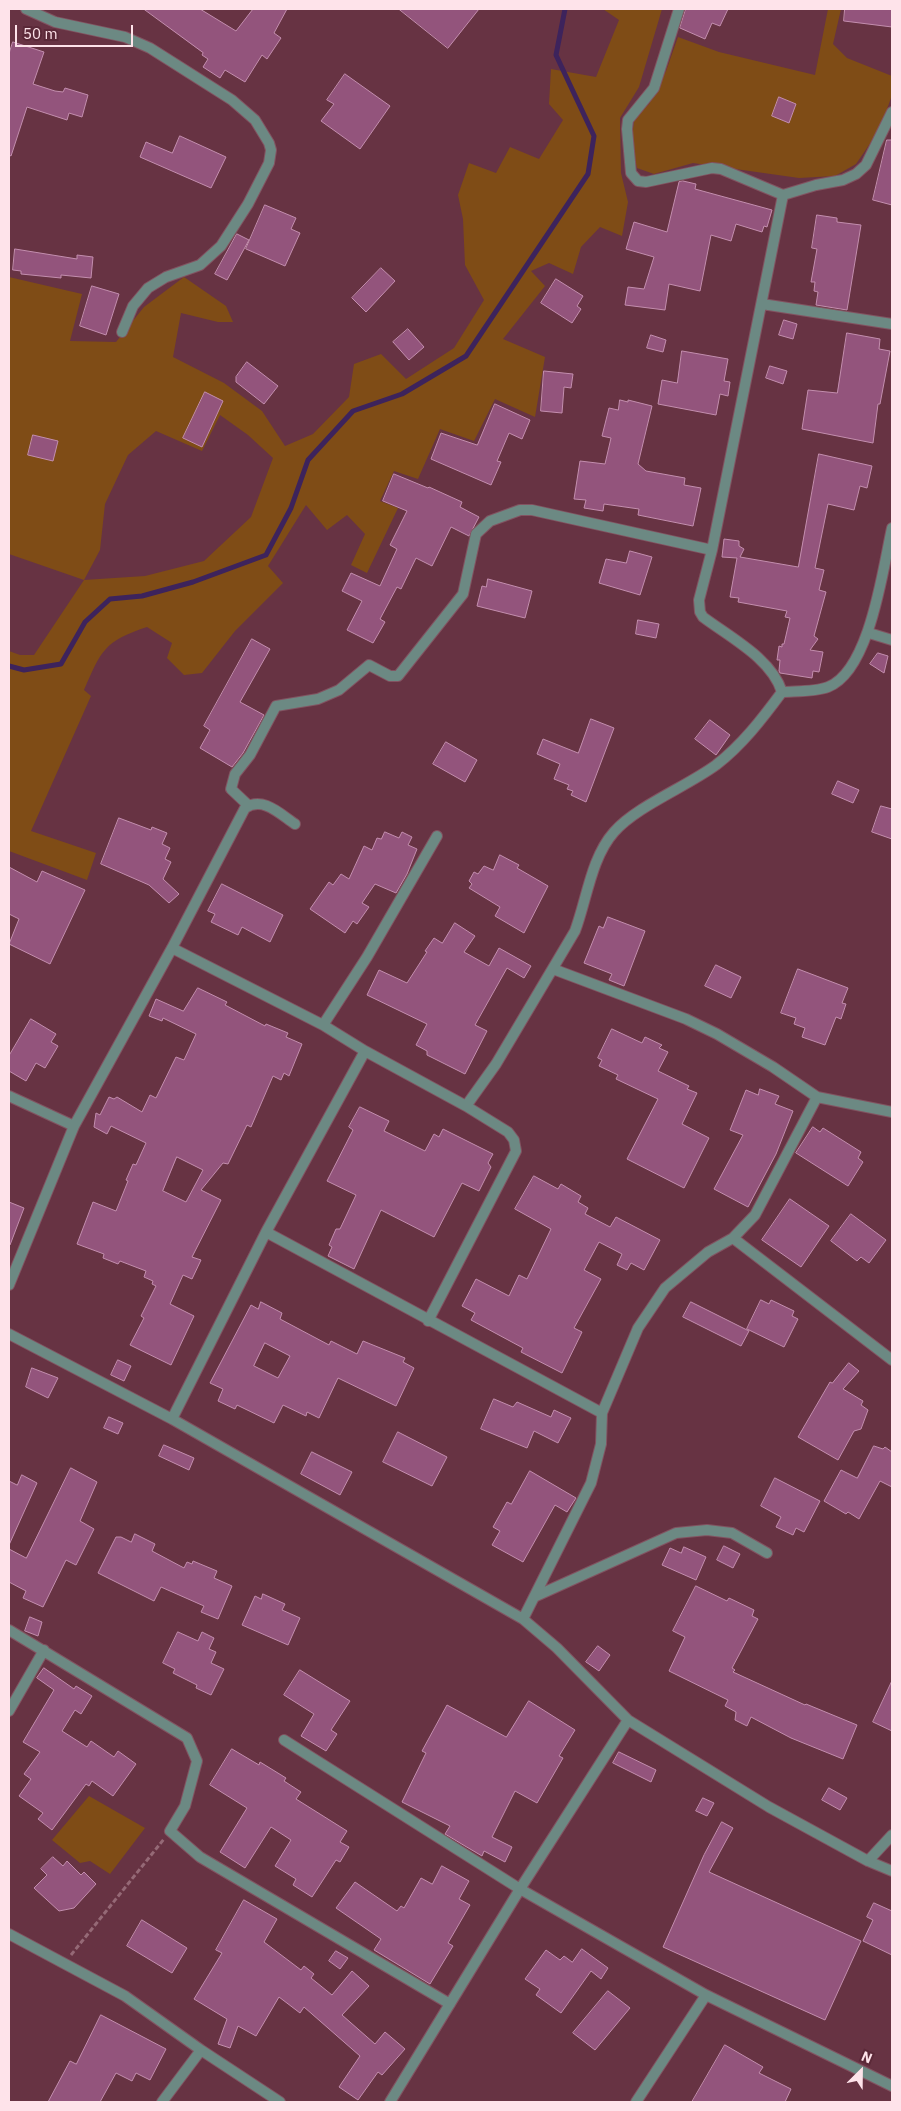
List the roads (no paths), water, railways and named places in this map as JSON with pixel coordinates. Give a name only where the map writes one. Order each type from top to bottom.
[{"type":"street","points":[[26,9],[55,22],[125,37],[150,48],[232,100],[255,120],[269,143],[271,150],[270,163],[248,204],[221,246],[200,265],[166,276],[148,288],[133,306],[122,332]]},
{"type":"street","points":[[679,9],[654,88],[628,120],[631,173],[638,181],[646,182],[712,168],[721,169],[783,195],[816,185],[843,180],[862,170],[892,112]]},
{"type":"street","points":[[782,692],[774,672],[703,617],[698,600],[712,550],[783,195]]},
{"type":"street","points":[[762,304],[892,324]]},
{"type":"street","points":[[249,806],[231,789],[235,774],[250,755],[276,706],[318,699],[339,690],[369,665],[390,676],[398,676],[463,594],[476,534],[490,521],[520,510],[532,510],[712,550]]},
{"type":"street","points":[[466,1106],[496,1064],[575,930],[584,908],[592,876],[603,849],[614,833],[629,818],[716,765],[747,736],[782,692],[827,687],[839,681],[848,671],[869,633],[892,528]]},
{"type":"street","points":[[869,633],[892,640]]},
{"type":"street","points":[[9,1285],[74,1126],[172,948],[239,818],[249,806],[256,803],[264,804],[295,824]]},
{"type":"street","points":[[323,1025],[367,957],[437,836]]},
{"type":"street","points":[[172,948],[323,1025],[365,1051],[466,1106],[508,1132],[514,1140],[516,1151],[428,1321]]},
{"type":"street","points":[[553,969],[686,1019],[717,1034],[773,1066],[817,1097],[892,1112]]},
{"type":"street","points":[[172,1419],[266,1232],[365,1051]]},
{"type":"street","points":[[9,1096],[74,1126]]},
{"type":"street","points":[[522,1619],[591,1483],[602,1444],[602,1413],[638,1328],[665,1288],[708,1252],[733,1238],[755,1215],[817,1097]]},
{"type":"street","points":[[266,1232],[428,1321],[602,1413]]},
{"type":"street","points":[[733,1238],[892,1360]]},
{"type":"street","points":[[9,1334],[172,1419],[522,1619],[557,1648],[628,1720],[769,1806],[868,1861],[892,1871]]},
{"type":"street","points":[[534,1597],[676,1533],[707,1530],[732,1533],[767,1553]]},
{"type":"street","points":[[9,1630],[187,1738],[197,1762],[185,1806],[170,1831],[200,1857],[450,2004]]},
{"type":"street","points":[[9,1710],[44,1650]]},
{"type":"street","points":[[390,2102],[520,1890],[628,1720]]},
{"type":"street","points":[[284,1740],[520,1890],[706,1995],[892,2086]]},
{"type":"street","points":[[868,1861],[892,1835]]},
{"type":"street","points":[[9,1934],[124,1996],[280,2102]]},
{"type":"street","points":[[636,2102],[706,1995]]},
{"type":"street","points":[[162,2102],[201,2050]]},
{"type":"waterway","points":[[9,666],[24,670],[61,664],[85,622],[110,599],[142,596],[193,582],[266,555],[291,508],[308,460],[353,411],[402,394],[466,356],[588,174],[594,136],[556,55],[565,9]]}]
